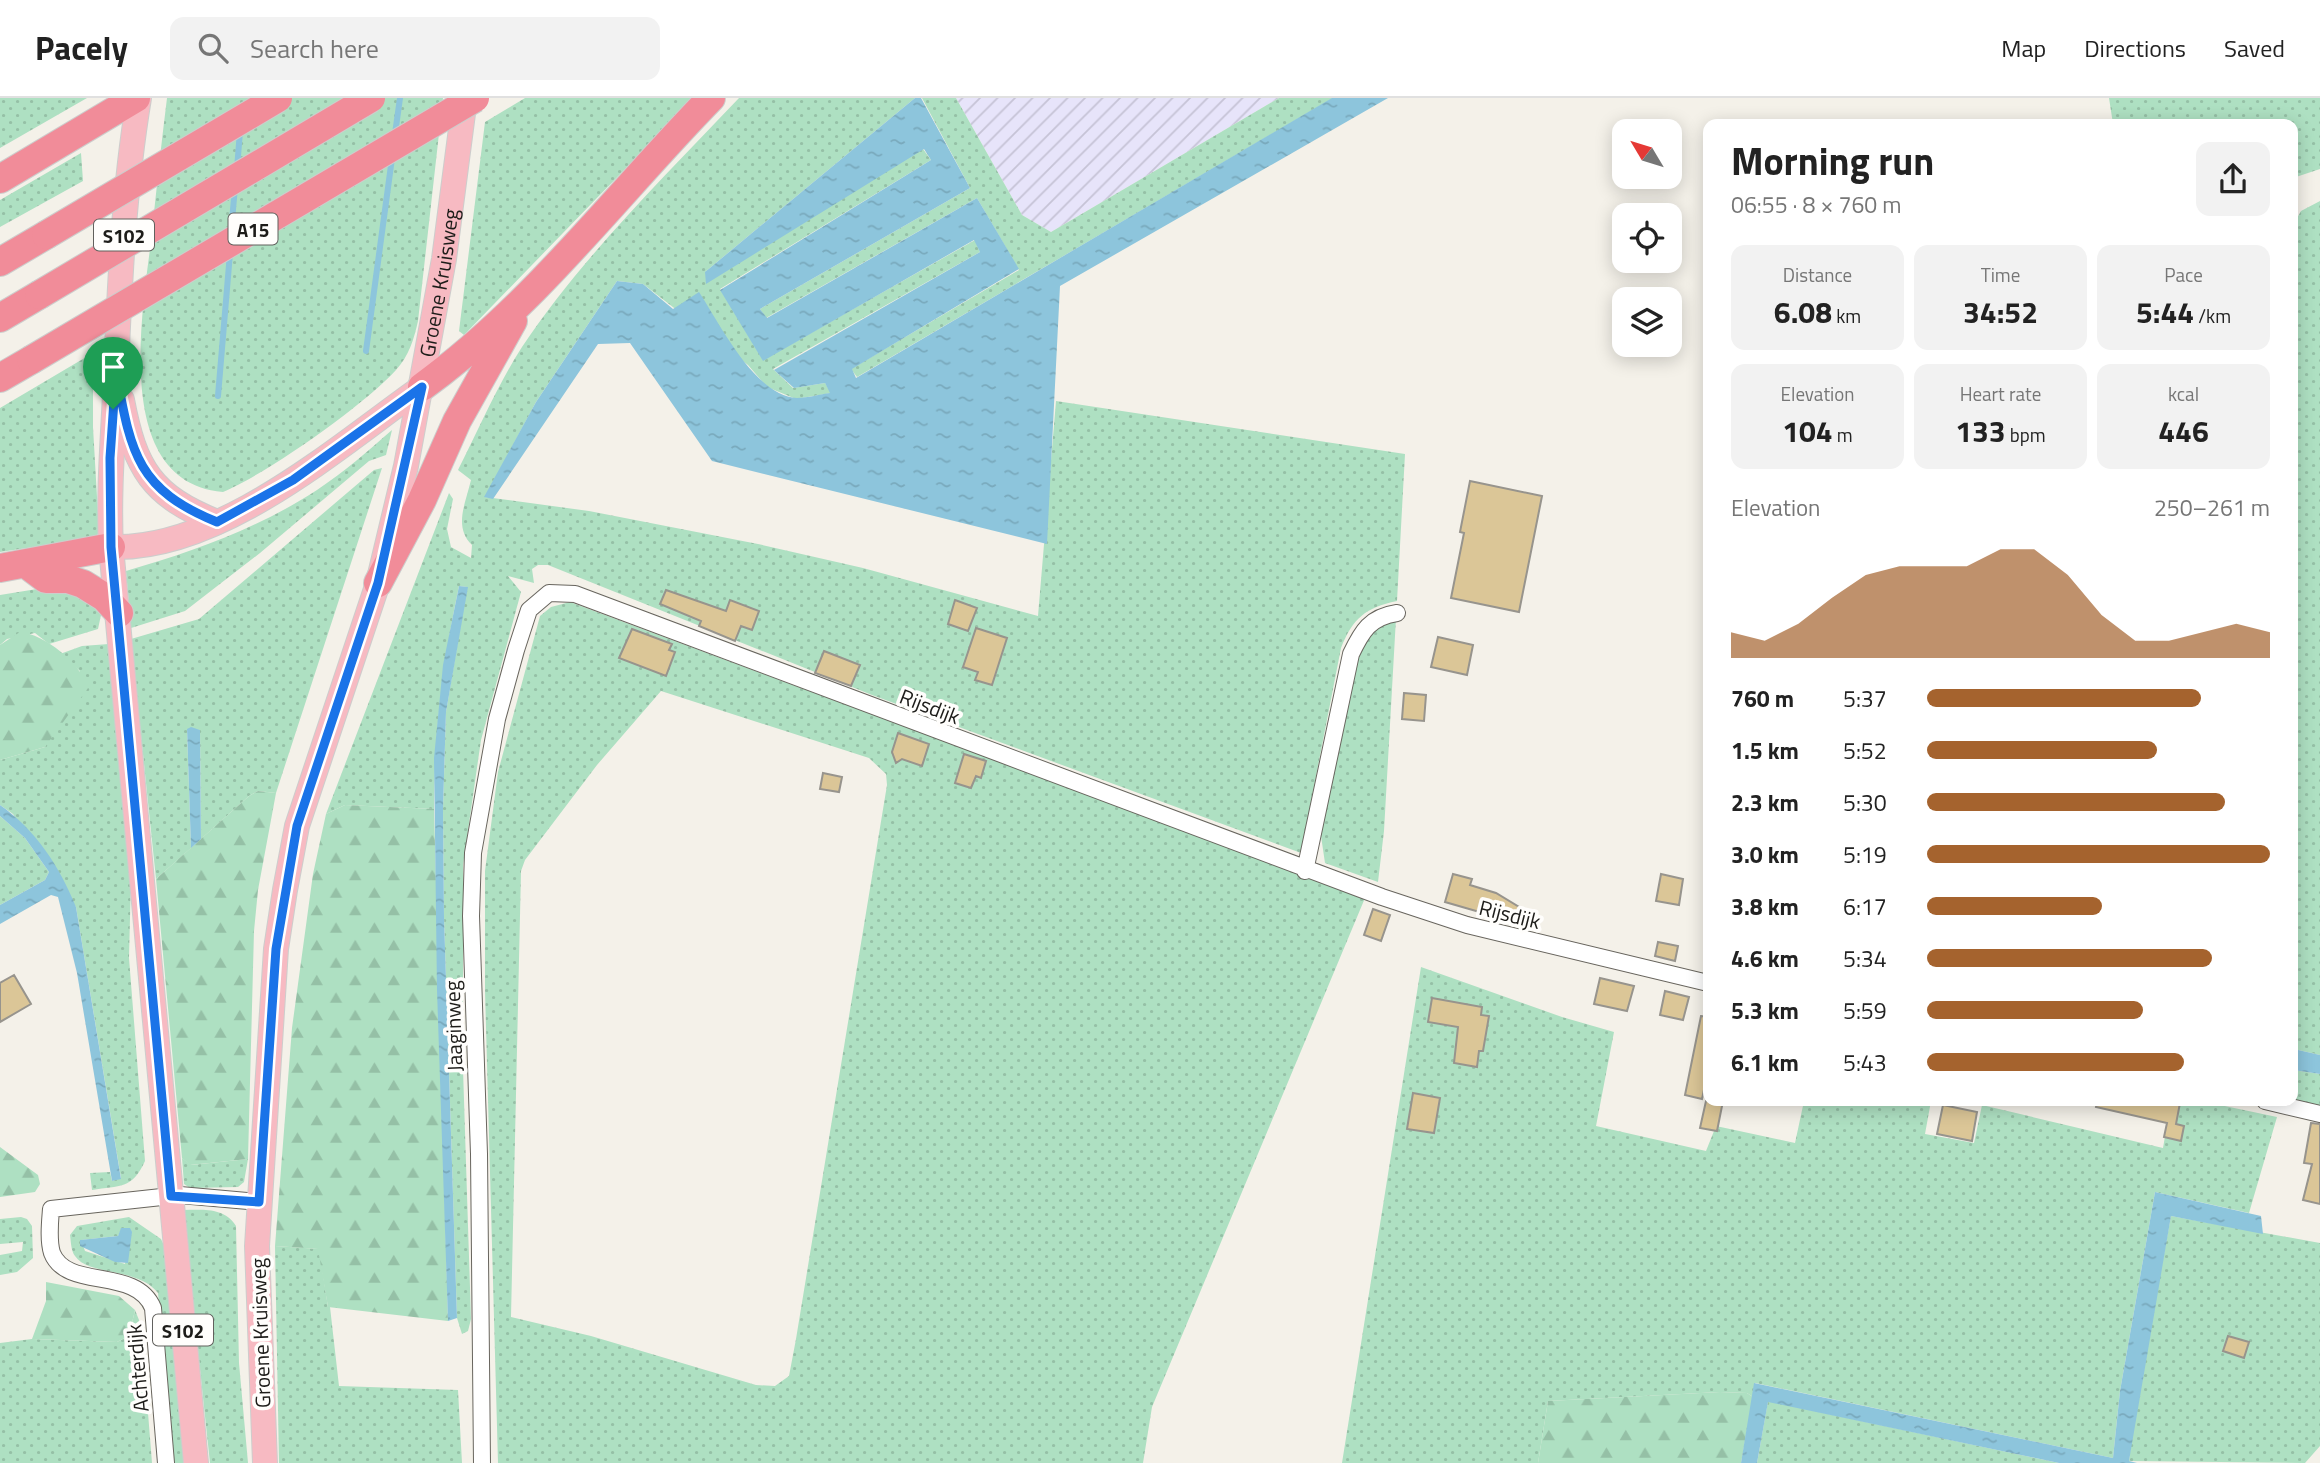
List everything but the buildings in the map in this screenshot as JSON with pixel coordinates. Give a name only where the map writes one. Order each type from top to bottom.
[{"type":"highway","points":[[0,179],[138,98]]},
{"type":"highway","points":[[0,262],[278,98]]},
{"type":"highway","name":"A15","points":[[0,318],[371,98]]},
{"type":"highway","name":"A15","points":[[0,378],[475,98]]},
{"type":"highway","points":[[422,387],[459,360],[585,236],[710,98]]},
{"type":"highway","points":[[378,583],[422,500],[457,421],[530,290]]},
{"type":"highway","points":[[13,566],[42,558],[111,547]]},
{"type":"highway","points":[[13,566],[46,579],[68,579],[83,584],[104,597],[119,613]]},
{"type":"main road","name":"S102","points":[[138,98],[118,309],[110,458],[111,547],[196,1463]]},
{"type":"main road","name":"Groene Kruisweg","points":[[265,1463],[258,1350],[259,1202],[276,949],[285,890],[307,795],[378,583],[422,387],[444,259],[465,98]]},
{"type":"main road","name":"S102","points":[[116,372],[133,446],[150,477],[178,505],[217,522]]},
{"type":"main road","points":[[111,547],[129,548],[161,541],[217,522],[293,480],[422,387]]},
{"type":"street","name":"Rijsdijk","points":[[540,598],[558,592],[575,594],[1306,871],[1467,925],[1703,982]]},
{"type":"street","name":"Jaaginweg","points":[[482,1463],[478,1154],[471,916],[473,853],[500,707],[529,610],[540,598]]},
{"type":"street","points":[[1306,871],[1351,654],[1362,629],[1380,615],[1397,613]]},
{"type":"street","points":[[2286,1106],[2320,1114]]},
{"type":"street","points":[[171,1196],[259,1202]]},
{"type":"street","name":"Achterdijk","points":[[166,1463],[149,1298],[130,1285],[76,1273],[63,1266],[53,1254],[51,1209],[171,1196]]},
{"type":"shaded area","points":[[956,98],[1279,98],[1051,232],[1022,215]]},
{"type":"green space","points":[[0,98],[87,98],[0,148]]},
{"type":"green space","points":[[167,98],[443,98],[418,321],[413,341],[404,359],[381,385],[339,419],[289,455],[223,492],[188,482],[164,459],[149,428],[142,390],[143,310]]},
{"type":"green space","points":[[525,98],[694,98],[464,335],[459,331],[485,122]]},
{"type":"green space","points":[[739,98],[915,98],[705,272],[923,149],[931,160],[720,289],[763,360],[975,240],[980,252],[773,369],[793,388],[825,383],[831,393],[796,399],[767,387],[748,365],[643,284],[617,281],[536,402],[485,497],[589,511],[758,544],[863,568],[1038,616],[1056,401],[1405,454],[1397,601],[1376,607],[1362,616],[1350,629],[1341,648],[1301,853],[872,695],[548,565],[538,565],[532,569],[534,583],[508,576],[521,592],[481,740],[463,865],[463,1069],[471,1319],[468,1331],[462,1334],[457,1318],[443,809],[446,712],[467,587],[459,586],[448,642],[438,725],[434,809],[345,805],[326,814],[449,493],[453,499],[447,529],[451,547],[471,558],[472,545],[463,530],[462,514],[471,480],[458,470],[513,362],[546,313],[598,249]]},
{"type":"green space","points":[[922,98],[956,98],[1022,215],[1051,232],[1279,98],[1333,98],[857,377],[851,369],[1019,270],[977,198],[766,318],[760,309],[970,188]]},
{"type":"green space","points":[[2109,98],[2320,98],[2320,169],[2298,176],[2298,119],[2112,119]]},
{"type":"green space","points":[[81,153],[83,181],[0,227],[0,200]]},
{"type":"green space","points":[[2320,201],[2320,1055],[2298,1050],[2298,216],[2301,211]]},
{"type":"green space","points":[[93,353],[93,427],[99,532],[95,538],[0,552],[0,408]]},
{"type":"green space","points":[[392,430],[386,455],[369,461],[260,553],[185,611],[131,628],[126,571],[200,547],[295,504],[356,461]]},
{"type":"green space","points":[[382,468],[276,793],[258,791],[249,796],[201,839],[200,730],[187,729],[191,848],[156,879],[131,639],[199,619],[374,470]]},
{"type":"green space","points":[[43,588],[68,593],[89,603],[101,615],[98,629],[49,644],[35,633],[7,639],[0,645],[0,595]]},
{"type":"green space","points":[[570,602],[1365,898],[1152,1407],[1143,1463],[498,1463],[485,991],[485,871],[498,772],[540,616],[551,607]],"holes":[[[661,691],[869,758],[886,774],[887,785],[789,1376],[775,1386],[756,1385],[591,1336],[511,1317],[521,871],[525,860],[597,765]]]},
{"type":"green space","points":[[1396,618],[1384,831],[1378,882],[1325,863],[1321,836],[1357,652],[1364,635]]},
{"type":"green space","points":[[20,632],[40,638],[61,652],[78,669],[88,688],[45,747],[0,760],[0,645]]},
{"type":"green space","points":[[109,644],[131,878],[129,958],[145,1161],[130,1182],[92,1190],[90,1173],[110,1172],[112,1181],[121,1178],[76,907],[13,814],[0,805],[0,760],[45,747],[80,671],[60,654],[82,646]]},
{"type":"green space","points":[[258,791],[276,793],[258,890],[254,931],[248,1159],[190,1165],[182,1158],[156,879]]},
{"type":"green space","points":[[345,805],[434,809],[448,1321],[328,1307],[318,1249],[275,1246],[292,1028],[313,874],[326,814]]},
{"type":"green space","points":[[0,816],[25,838],[49,872],[45,880],[0,905]]},
{"type":"green space","points":[[1421,967],[1562,1017],[1614,1032],[1596,1126],[1706,1151],[1716,1126],[1795,1143],[1803,1106],[1930,1106],[1925,1134],[1974,1143],[1982,1106],[1986,1106],[2163,1148],[2170,1106],[2225,1106],[2277,1117],[2249,1213],[2155,1192],[2120,1391],[2113,1458],[1755,1383],[1753,1397],[1747,1393],[1720,1392],[1548,1401],[1538,1463],[1342,1463]]},
{"type":"green space","points":[[2298,1071],[2320,1074],[2320,1106],[2298,1101]]},
{"type":"green space","points":[[0,1147],[38,1175],[40,1184],[35,1192],[0,1197]]},
{"type":"green space","points":[[182,1158],[191,1165],[248,1159],[244,1182],[238,1187],[190,1188],[184,1184]]},
{"type":"green space","points":[[183,1210],[219,1213],[236,1226],[239,1363],[248,1463],[210,1463]]},
{"type":"green space","points":[[2171,1216],[2320,1243],[2320,1446],[2305,1463],[2129,1461],[2136,1403]]},
{"type":"green space","points":[[129,1217],[161,1239],[168,1254],[186,1463],[174,1463],[158,1293],[138,1279],[81,1262],[74,1254],[70,1235],[77,1226]],"holes":[[[122,1228],[130,1228],[125,1264],[85,1251],[81,1240],[118,1236]]]},
{"type":"green space","points":[[0,1219],[27,1219],[32,1226],[33,1258],[17,1272],[0,1275],[0,1255],[22,1251],[23,1242],[0,1244]]},
{"type":"green space","points":[[275,1246],[319,1249],[330,1307],[339,1386],[458,1390],[462,1463],[279,1463]]},
{"type":"green space","points":[[46,1282],[119,1296],[135,1310],[129,1336],[117,1342],[32,1339],[46,1301]]},
{"type":"green space","points":[[135,1310],[141,1325],[152,1463],[0,1463],[0,1343],[32,1339],[117,1342],[129,1336]]},
{"type":"green space","points":[[1747,1393],[1753,1397],[1741,1463],[1538,1463],[1548,1401]]},
{"type":"green space","points":[[1768,1401],[2059,1463],[1757,1463]]},
{"type":"water","points":[[915,98],[921,98],[970,188],[760,309],[767,318],[977,198],[1019,269],[852,369],[856,378],[1332,98],[1388,98],[1060,286],[1047,544],[712,461],[630,343],[598,344],[493,499],[484,497],[536,402],[617,281],[643,284],[673,309],[699,292],[740,356],[767,385],[782,394],[797,398],[830,393],[825,383],[794,388],[774,370],[980,252],[974,240],[763,361],[720,290],[931,160],[924,149],[706,284],[705,272]]},
{"type":"water","points":[[459,586],[468,587],[446,712],[443,809],[457,1318],[448,1321],[437,990],[434,758],[443,665]]},
{"type":"water","points":[[191,727],[200,730],[201,839],[191,848],[187,729]]},
{"type":"water","points":[[0,805],[25,826],[46,850],[76,907],[121,1179],[112,1181],[77,973],[58,897],[51,895],[0,924],[0,905],[45,880],[49,872],[25,838],[0,816]]},
{"type":"water","points":[[2298,1050],[2320,1055],[2320,1074],[2298,1071]]},
{"type":"water","points":[[2155,1192],[2261,1216],[2263,1234],[2171,1216],[2129,1461],[2137,1463],[2059,1463],[1768,1402],[1757,1463],[1741,1463],[1754,1383],[2113,1458],[2120,1391]]},
{"type":"water","points":[[121,1228],[130,1228],[132,1232],[128,1263],[115,1262],[80,1246],[80,1240],[118,1236]]},
{"type":"waterway","points":[[395,134],[400,98]]},
{"type":"waterway","points":[[237,169],[240,131]]},
{"type":"waterway","points":[[366,351],[392,158]]},
{"type":"waterway","points":[[231,232],[235,187]]},
{"type":"waterway","points":[[218,396],[230,253]]},
{"type":"route","points":[[116,372],[133,446],[150,477],[165,495],[178,505],[217,522],[293,480],[422,387],[378,583],[297,826],[276,949],[259,1202],[171,1196],[111,547],[109,507],[113,409],[116,372]]}]
